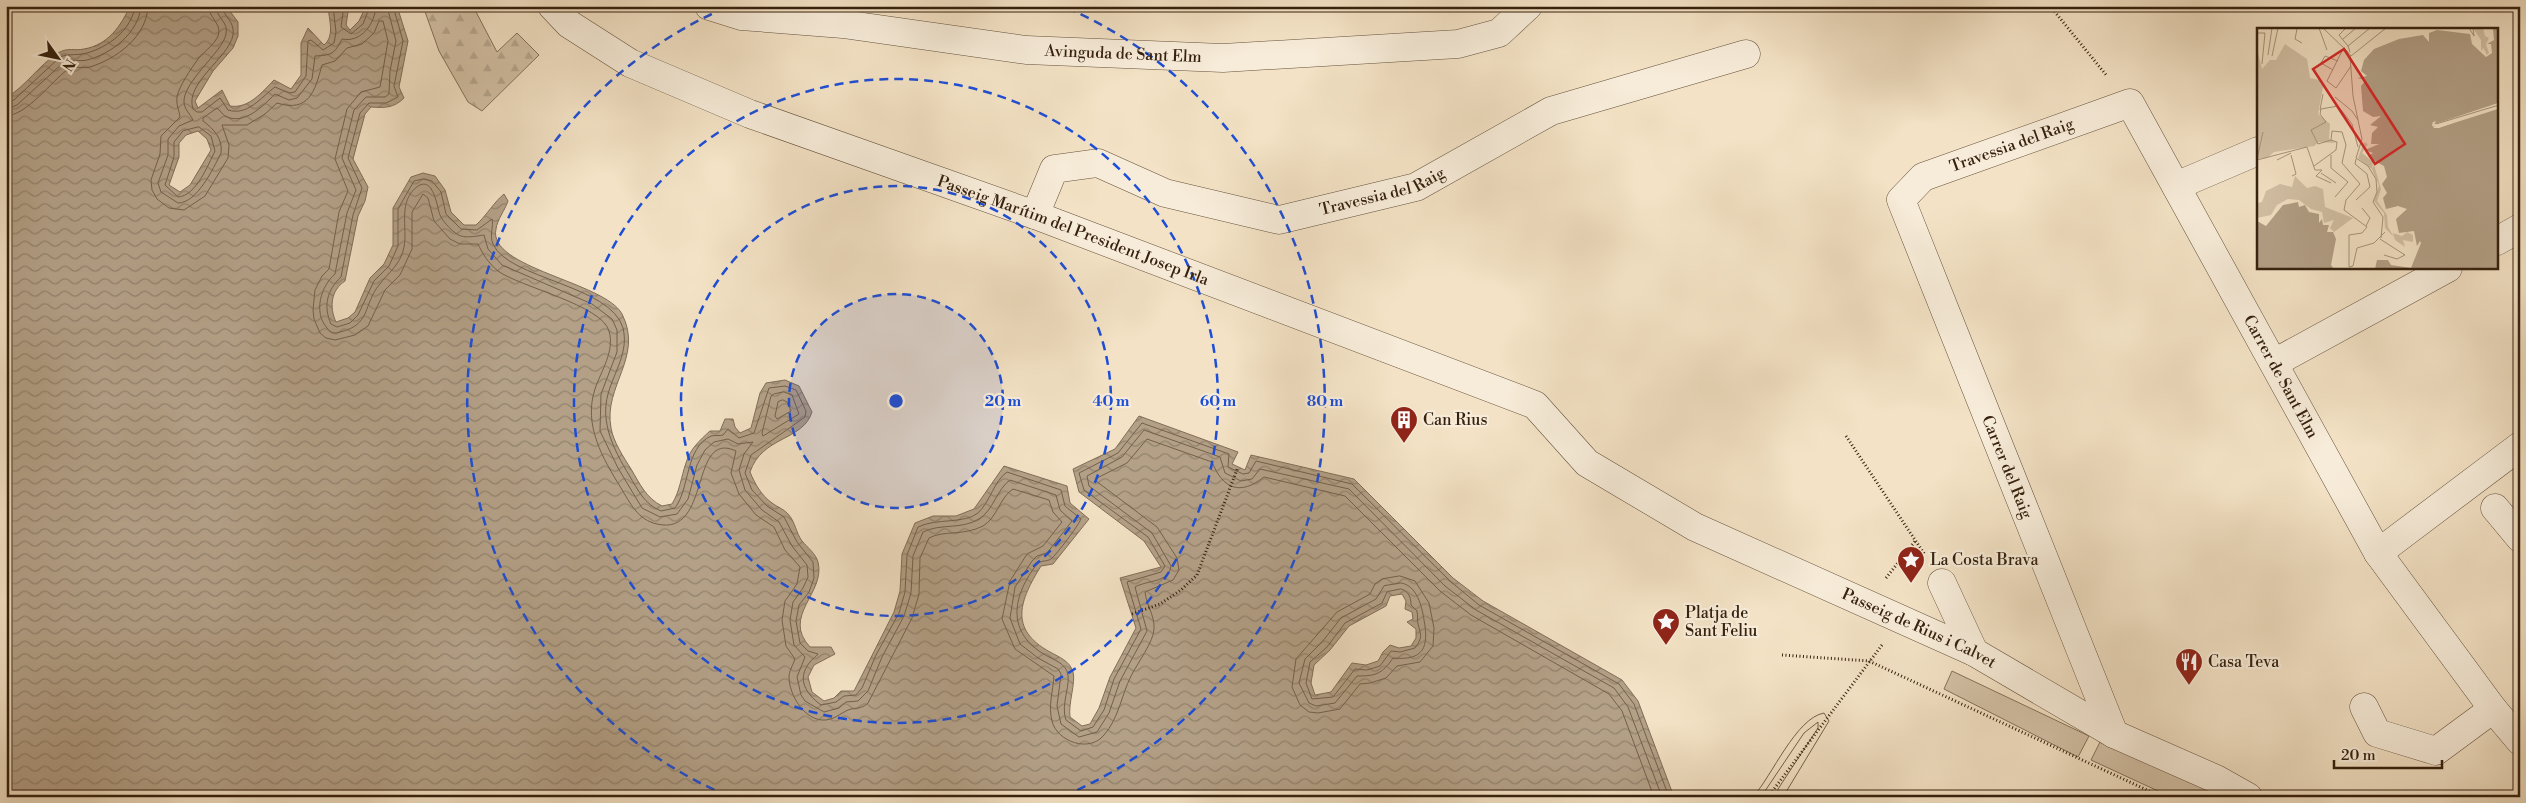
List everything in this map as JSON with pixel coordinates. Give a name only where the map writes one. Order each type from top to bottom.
[{"type":"street","name":"Passeig Marítim del President Josep Irla","points":[[552,6],[569,24],[639,67],[750,114],[1035,215],[1535,405],[1587,463]]},
{"type":"street","name":"Avinguda de Sant Elm","points":[[710,6],[741,16],[843,24],[1026,50],[1223,58],[1458,44],[1498,33],[1528,6]]},
{"type":"street","name":"Travessia del Raig","points":[[1035,215],[1054,169],[1098,163],[1165,193],[1279,220],[1416,187],[1551,111],[1746,54]]},
{"type":"street","name":"Travessia del Raig","points":[[1901,200],[1923,177],[2130,103]]},
{"type":"street","name":"Carrer de Sant Elm","points":[[2130,103],[2378,552],[2493,709],[2520,741]]},
{"type":"street","points":[[2176,186],[2257,151]]},
{"type":"street","name":"Carrer del Raig","points":[[1901,200],[2114,734]]},
{"type":"street","points":[[2498,240],[2520,228]]},
{"type":"street","points":[[2274,363],[2446,269]]},
{"type":"street","points":[[2378,552],[2520,446]]},
{"type":"street","name":"Passeig de Rius i Calvet","points":[[1587,463],[1695,527],[1974,652],[2114,734],[2216,779],[2248,797]]},
{"type":"street","points":[[2495,508],[2520,538]]},
{"type":"street","points":[[1942,583],[1974,652]]},
{"type":"street","points":[[2364,707],[2377,733],[2436,751],[2493,709]]},
{"type":"path","points":[[2050,6],[2130,103]]},
{"type":"path","points":[[1846,436],[1916,540],[1942,583]]},
{"type":"path","points":[[1132,614],[1160,604],[1181,590],[1197,575],[1238,467]]},
{"type":"path","points":[[1865,604],[1916,540]]},
{"type":"path","points":[[1782,655],[1869,661],[2162,797]]},
{"type":"path","points":[[1768,797],[1869,661]]},
{"type":"green space","points":[[423,6],[478,6],[475,10],[497,52],[517,33],[539,55],[482,111],[468,102],[439,51]]},
{"type":"green space","points":[[1952,671],[2089,736],[2078,757],[1944,689]]},
{"type":"green space","points":[[2100,742],[2223,796],[2171,797],[2091,760]]},
{"type":"water","points":[[130,6],[226,6],[238,22],[238,36],[233,48],[213,71],[195,101],[198,108],[222,90],[230,106],[237,106],[255,99],[274,80],[291,89],[301,75],[301,43],[308,28],[324,45],[329,37],[328,6],[349,6],[346,25],[350,30],[359,21],[366,6],[397,6],[408,41],[399,87],[404,98],[397,104],[389,107],[371,107],[365,114],[353,159],[368,187],[365,201],[358,216],[345,281],[334,294],[332,311],[336,322],[348,318],[355,312],[370,278],[384,264],[393,245],[393,208],[411,177],[423,173],[435,176],[445,190],[451,212],[464,225],[476,225],[504,194],[508,201],[496,229],[498,243],[510,254],[527,265],[594,293],[611,303],[622,314],[628,330],[628,344],[626,358],[612,399],[610,413],[611,428],[619,449],[641,485],[656,503],[662,506],[672,504],[690,453],[710,431],[720,431],[725,419],[733,419],[735,427],[740,433],[751,428],[760,393],[766,383],[785,380],[799,386],[812,412],[807,421],[800,429],[763,452],[756,460],[750,472],[756,485],[765,496],[790,517],[800,538],[818,562],[819,573],[816,584],[806,604],[800,625],[802,636],[810,647],[831,647],[835,654],[814,665],[808,677],[812,692],[824,701],[834,698],[841,691],[854,691],[894,612],[900,591],[902,554],[915,523],[933,516],[956,516],[974,509],[1004,466],[1067,486],[1070,503],[1089,519],[1053,564],[1041,566],[1028,591],[1022,613],[1023,624],[1028,634],[1037,643],[1064,660],[1072,668],[1074,681],[1070,717],[1082,726],[1090,724],[1099,708],[1110,677],[1136,628],[1120,578],[1161,567],[1144,541],[1079,492],[1073,469],[1115,449],[1139,416],[1238,452],[1232,464],[1245,470],[1251,455],[1354,479],[1453,578],[1483,601],[1622,680],[1638,701],[1674,797],[6,797],[6,98],[20,88],[58,53],[65,50],[81,50],[92,47],[107,39],[113,34]],"holes":[[[198,131],[207,139],[211,150],[190,185],[180,192],[169,185],[179,157],[179,143],[186,135]],[[1402,594],[1406,601],[1405,609],[1412,612],[1413,619],[1407,622],[1416,629],[1416,638],[1411,646],[1399,648],[1390,645],[1378,661],[1366,665],[1352,663],[1331,692],[1315,695],[1311,683],[1314,665],[1330,650],[1349,626],[1386,606],[1390,596]]]},
{"type":"pier","points":[[1825,706],[1836,719],[1787,797],[1746,797],[1757,784],[1796,726],[1809,713]]},
{"type":"place","name":"Can Rius","points":[[1404,444]]},
{"type":"place","name":"La Costa Brava","points":[[1911,584]]},
{"type":"place","name":"Platja de Sant Feliu","points":[[1666,646]]},
{"type":"place","name":"Casa Teva","points":[[2189,686]]}]
